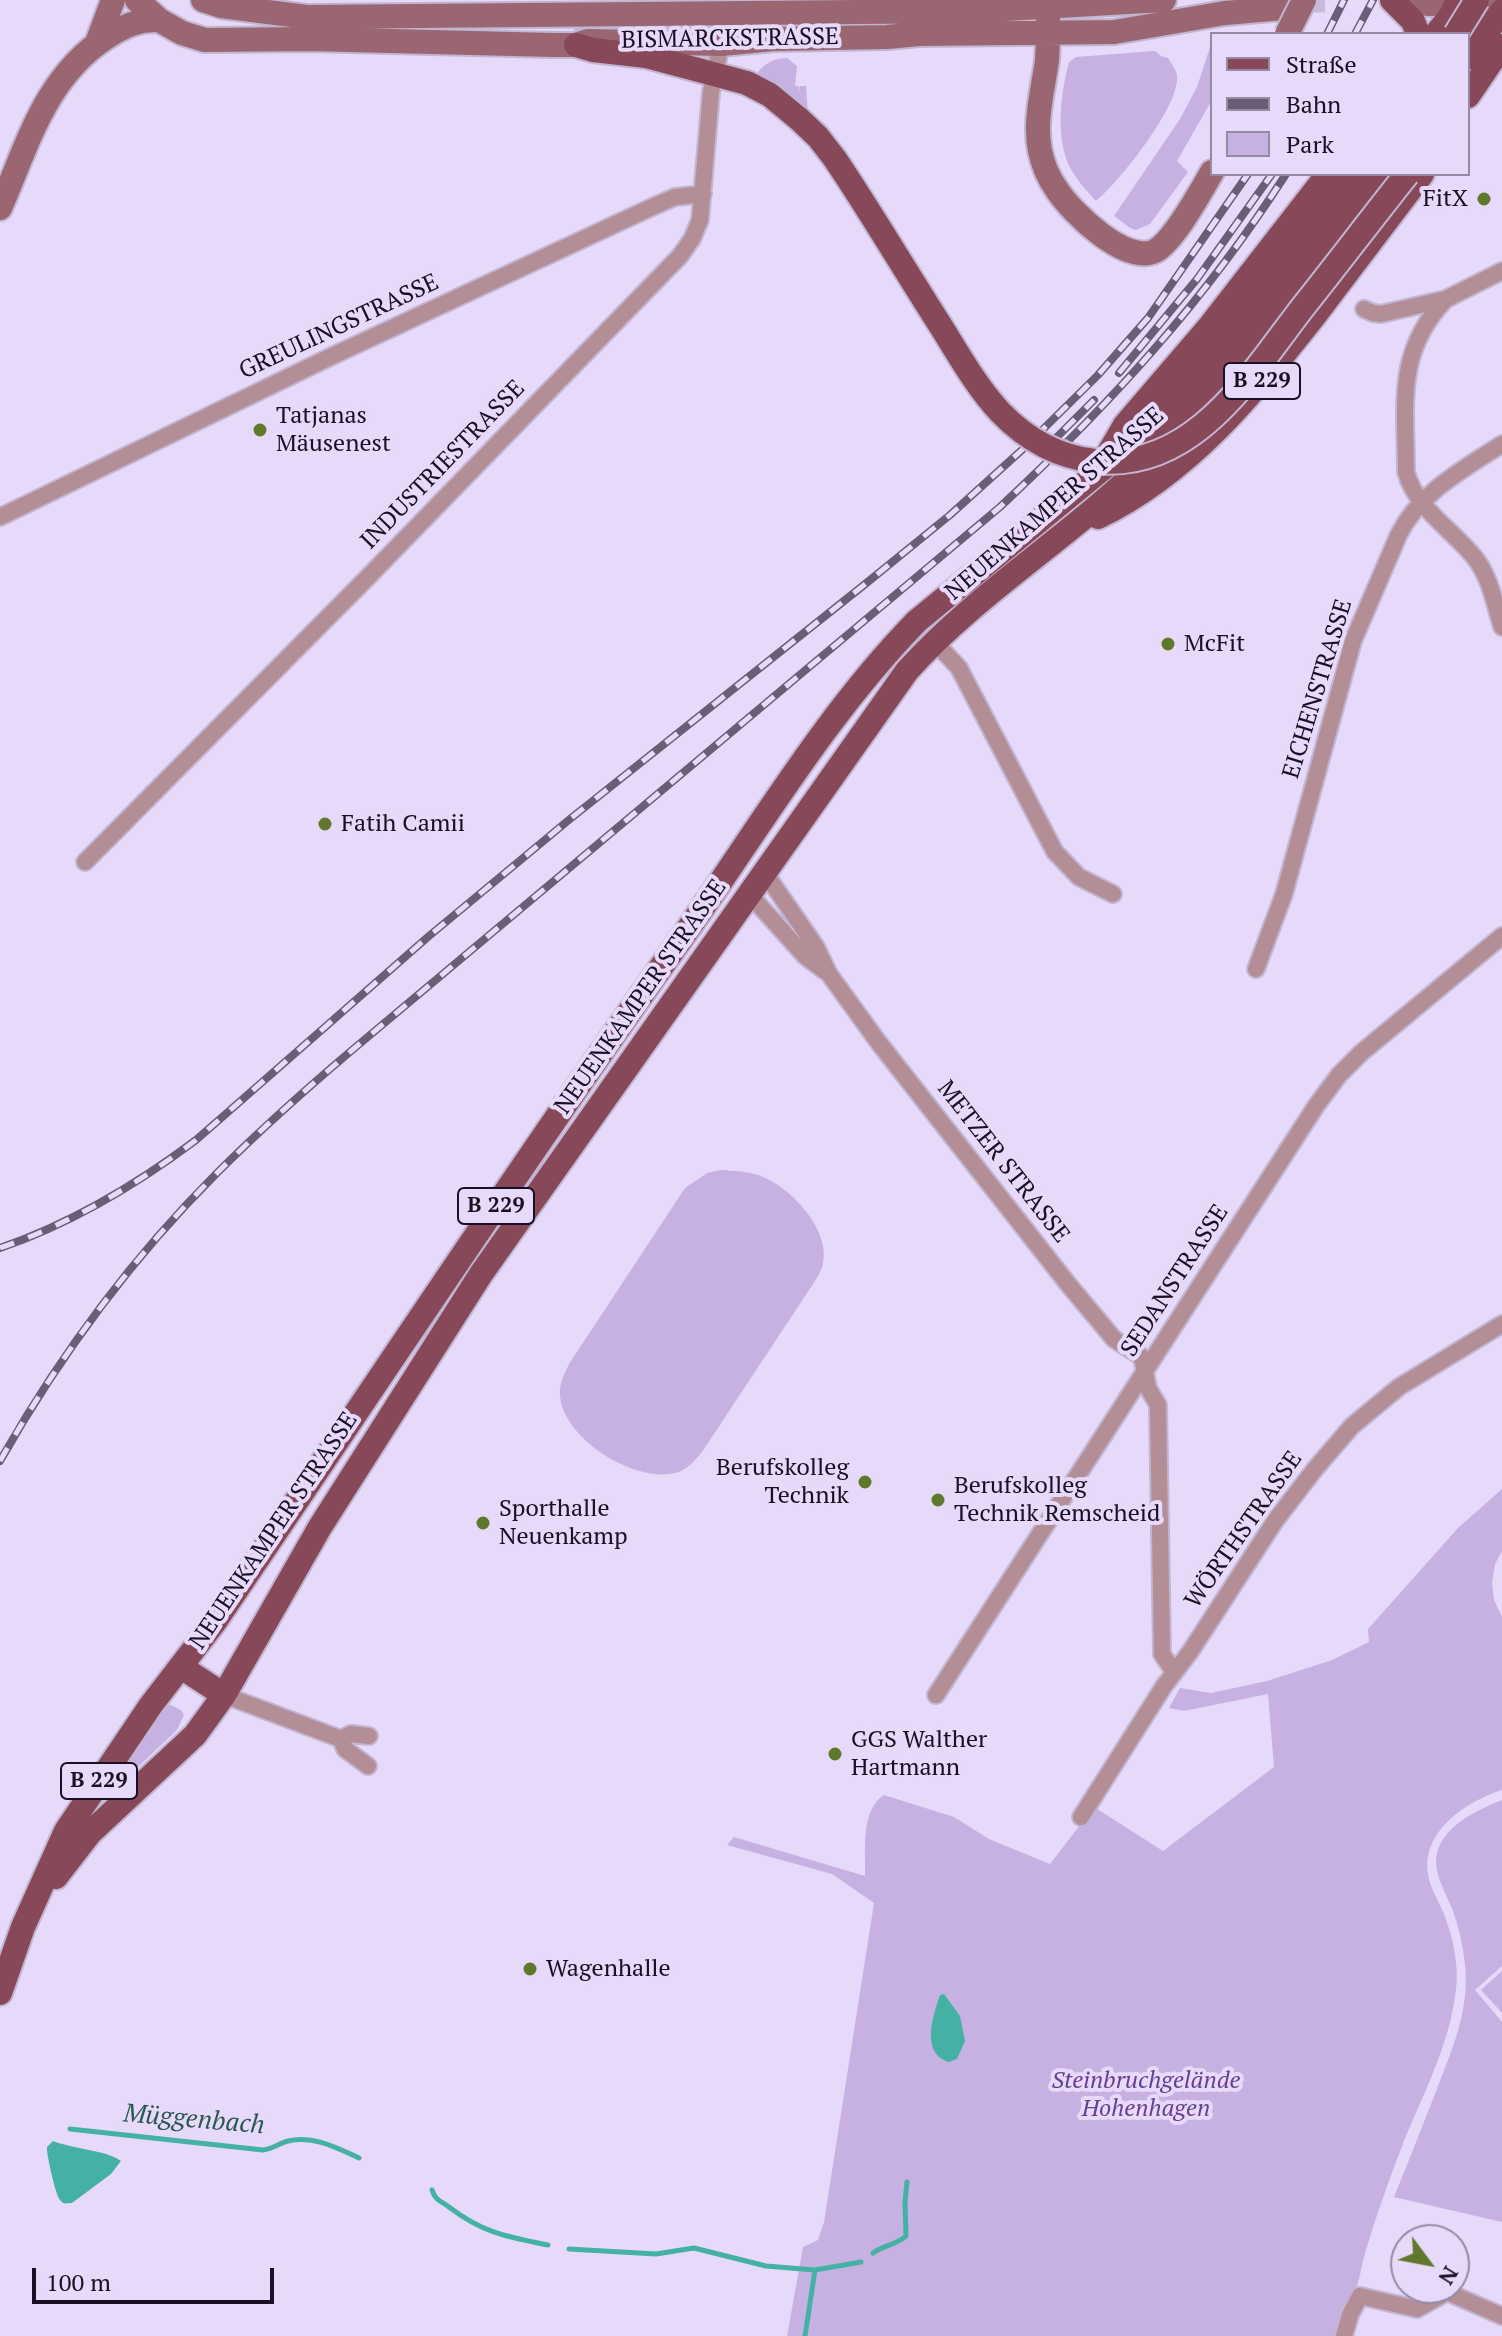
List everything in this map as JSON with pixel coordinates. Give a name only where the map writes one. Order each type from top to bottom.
[{"type":"main road","name":"BISMARCKSTRASSE","points":[[137,0],[159,20],[182,33],[205,40],[354,39],[515,45],[576,45],[588,41],[721,44],[1007,14],[1047,7],[1164,0]]},
{"type":"main road","name":"BISMARCKSTRASSE","points":[[203,0],[221,6],[307,17],[515,8],[575,15],[1007,14],[1048,33],[1114,32],[1225,13],[1283,8],[1302,0]]},
{"type":"main road","points":[[1288,32],[1302,0]]},
{"type":"main road","points":[[1392,0],[1413,21],[1417,32]]},
{"type":"main road","points":[[1400,0],[1429,4],[1502,2]]},
{"type":"main road","points":[[1438,32],[1464,1]]},
{"type":"main road","points":[[1456,32],[1464,1]]},
{"type":"main road","points":[[97,43],[113,4]]},
{"type":"main road","points":[[1047,7],[1048,33],[1038,123],[1040,150],[1056,190],[1071,208],[1125,250],[1137,254],[1154,251],[1163,246],[1178,226],[1210,175]]},
{"type":"main road","points":[[515,8],[515,45]]},
{"type":"main road","points":[[1470,55],[1502,11]]},
{"type":"main road","points":[[721,44],[732,28],[769,25],[791,14]]},
{"type":"main road","points":[[3,191],[62,76],[97,43],[130,24],[159,20]]},
{"type":"main road","points":[[576,45],[646,56],[713,73],[758,88],[799,119],[835,159],[970,372],[1001,413],[1049,449],[1070,457],[1103,462],[1143,458],[1166,450],[1192,435],[1222,409],[1250,376],[1405,176]]},
{"type":"main road","points":[[1470,93],[1502,46]]},
{"type":"main road","points":[[1470,113],[1502,71]]},
{"type":"main road","name":"B 229","points":[[1098,472],[1125,425],[1209,327],[1326,176]]},
{"type":"main road","name":"NEUENKAMPER STRASSE","points":[[34,1905],[90,1833],[195,1735],[224,1695],[320,1527],[443,1332],[907,671],[934,641],[1070,530],[1142,466],[1222,360],[1351,176]]},
{"type":"main road","name":"NEUENKAMPER STRASSE","points":[[0,1993],[23,1927],[73,1820],[143,1717],[214,1623],[735,860],[859,687],[917,621],[1098,472],[1222,360],[1378,176]]},
{"type":"main road","name":"B 229","points":[[1070,530],[1126,503],[1195,451],[1241,406],[1420,176]]},
{"type":"main road","points":[[735,860],[765,873]]},
{"type":"main road","points":[[735,860],[750,895]]},
{"type":"main road","points":[[181,1667],[224,1695]]},
{"type":"street","points":[[552,0],[575,15]]},
{"type":"street","name":"INDUSTRIESTRASSE","points":[[85,862],[671,267],[696,231],[703,194],[713,73],[721,44]]},
{"type":"street","name":"GREULINGSTRASSE","points":[[0,517],[330,357],[621,221],[675,197],[703,194]]},
{"type":"street","points":[[1364,309],[1381,314],[1446,299],[1502,271]]},
{"type":"street","points":[[1446,299],[1423,326],[1407,370],[1406,472],[1422,502],[1478,561],[1502,627]]},
{"type":"street","name":"EICHENSTRASSE","points":[[1256,969],[1284,894],[1353,641],[1406,519],[1444,482],[1502,444]]},
{"type":"street","points":[[934,641],[959,668],[1055,852],[1079,877],[1113,894]]},
{"type":"street","name":"METZER STRASSE","points":[[765,873],[816,947],[829,974],[879,1043],[1068,1284],[1114,1339],[1142,1357],[1146,1370]]},
{"type":"street","name":"METZER STRASSE","points":[[750,895],[805,956],[829,974]]},
{"type":"street","name":"SEDANSTRASSE","points":[[936,1695],[1339,1075],[1361,1053],[1502,936]]},
{"type":"street","name":"WÖRTHSTRASSE","points":[[1081,1817],[1275,1521],[1315,1469],[1352,1426],[1399,1387],[1502,1324]]},
{"type":"street","points":[[1146,1370],[1148,1388],[1158,1405],[1162,1654],[1174,1672]]},
{"type":"street","points":[[224,1695],[341,1739],[351,1734],[369,1736]]},
{"type":"street","points":[[341,1739],[345,1749],[368,1766]]},
{"type":"street","points":[[1344,2336],[1360,2296],[1417,2309],[1447,2292],[1502,2316]]},
{"type":"green space","points":[[576,24],[724,24],[714,35],[571,37]]},
{"type":"green space","points":[[1210,47],[1210,103],[1177,161],[1188,172],[1150,224],[1136,230],[1130,228],[1114,216],[1180,119],[1197,87]]},
{"type":"green space","points":[[1155,51],[1168,58],[1175,69],[1176,88],[1147,142],[1096,201],[1073,172],[1064,149],[1061,112],[1069,62],[1076,57]]},
{"type":"green space","points":[[787,58],[797,66],[795,86],[799,86],[799,92],[800,86],[806,86],[808,114],[754,78],[768,63]]},
{"type":"green space","points":[[721,1170],[758,1175],[794,1198],[821,1237],[823,1264],[815,1281],[697,1458],[679,1472],[643,1472],[604,1455],[573,1427],[564,1411],[561,1382],[569,1364],[685,1188],[707,1173]]},
{"type":"green space","name":"Steinbruchgelände Hohenhagen","points":[[1502,1489],[1502,1551],[1495,1564],[1492,1583],[1494,1600],[1502,1617],[1502,1790],[1461,1810],[1439,1831],[1432,1844],[1428,1874],[1448,1924],[1456,1965],[1452,2016],[1389,2182],[1357,2286],[1344,2310],[1336,2336],[787,2336],[803,2247],[818,2240],[824,2222],[874,1903],[832,1874],[727,1845],[734,1837],[865,1876],[868,1821],[871,1810],[884,1795],[954,1817],[989,1839],[1050,1864],[1094,1807],[1163,1851],[1274,1767],[1268,1694],[1184,1711],[1169,1708],[1180,1688],[1211,1693],[1267,1681],[1332,1660],[1369,1642],[1368,1629],[1458,1528]]},
{"type":"green space","points":[[171,1705],[184,1715],[177,1730],[88,1817],[164,1706]]},
{"type":"green space","points":[[1502,1800],[1502,1966],[1475,1990],[1502,2022],[1502,2222],[1394,2197],[1453,2047],[1465,1999],[1465,1965],[1459,1931],[1437,1872],[1436,1859],[1444,1838],[1452,1829],[1461,1821]]},
{"type":"green space","points":[[1502,1971],[1502,2013],[1481,1990]]},
{"type":"shaded area","points":[[944,1994],[960,2016],[965,2041],[957,2059],[949,2062],[934,2051],[931,2033],[940,1995]]},
{"type":"shaded area","points":[[53,2141],[107,2154],[121,2161],[111,2174],[72,2203],[64,2203],[56,2191],[48,2157],[47,2147]]},
{"type":"waterway","name":"Müggenbach","points":[[70,2129],[263,2150],[288,2141],[307,2140],[359,2158]]},
{"type":"waterway","name":"Müggenbach","points":[[873,2253],[906,2236],[907,2182]]},
{"type":"waterway","name":"Müggenbach","points":[[432,2190],[439,2200],[484,2228],[548,2245]]},
{"type":"waterway","name":"Müggenbach","points":[[569,2249],[656,2254],[694,2248],[766,2266],[815,2270],[861,2262]]},
{"type":"waterway","points":[[805,2336],[815,2270]]},
{"type":"tunnel","points":[[1301,1],[1337,0]]},
{"type":"railway","points":[[1328,32],[1344,0]]},
{"type":"railway","points":[[1356,32],[1373,0]]},
{"type":"railway","points":[[0,1248],[102,1202],[196,1140],[429,936],[570,819],[950,515],[1098,375],[1148,318],[1247,176]]},
{"type":"railway","points":[[1119,373],[1197,279],[1271,176]]},
{"type":"railway","points":[[0,1461],[47,1384],[98,1310],[155,1240],[216,1174],[351,1051],[1000,507],[1080,430],[1154,350],[1222,266],[1285,176]]},
{"type":"railway","points":[[1043,451],[1094,400]]},
{"type":"place","name":"FitX","points":[[1484,199]]},
{"type":"place","name":"Tatjanas Mäusenest","points":[[260,430]]},
{"type":"place","name":"McFit","points":[[1168,644]]},
{"type":"place","name":"Fatih Camii","points":[[325,824]]},
{"type":"place","name":"Berufskolleg Technik","points":[[865,1482]]},
{"type":"place","name":"Berufskolleg Technik Remscheid","points":[[938,1500]]},
{"type":"place","name":"Sporthalle Neuenkamp","points":[[483,1523]]},
{"type":"place","name":"GGS Walther Hartmann","points":[[835,1754]]},
{"type":"place","name":"Wagenhalle","points":[[530,1969]]}]
